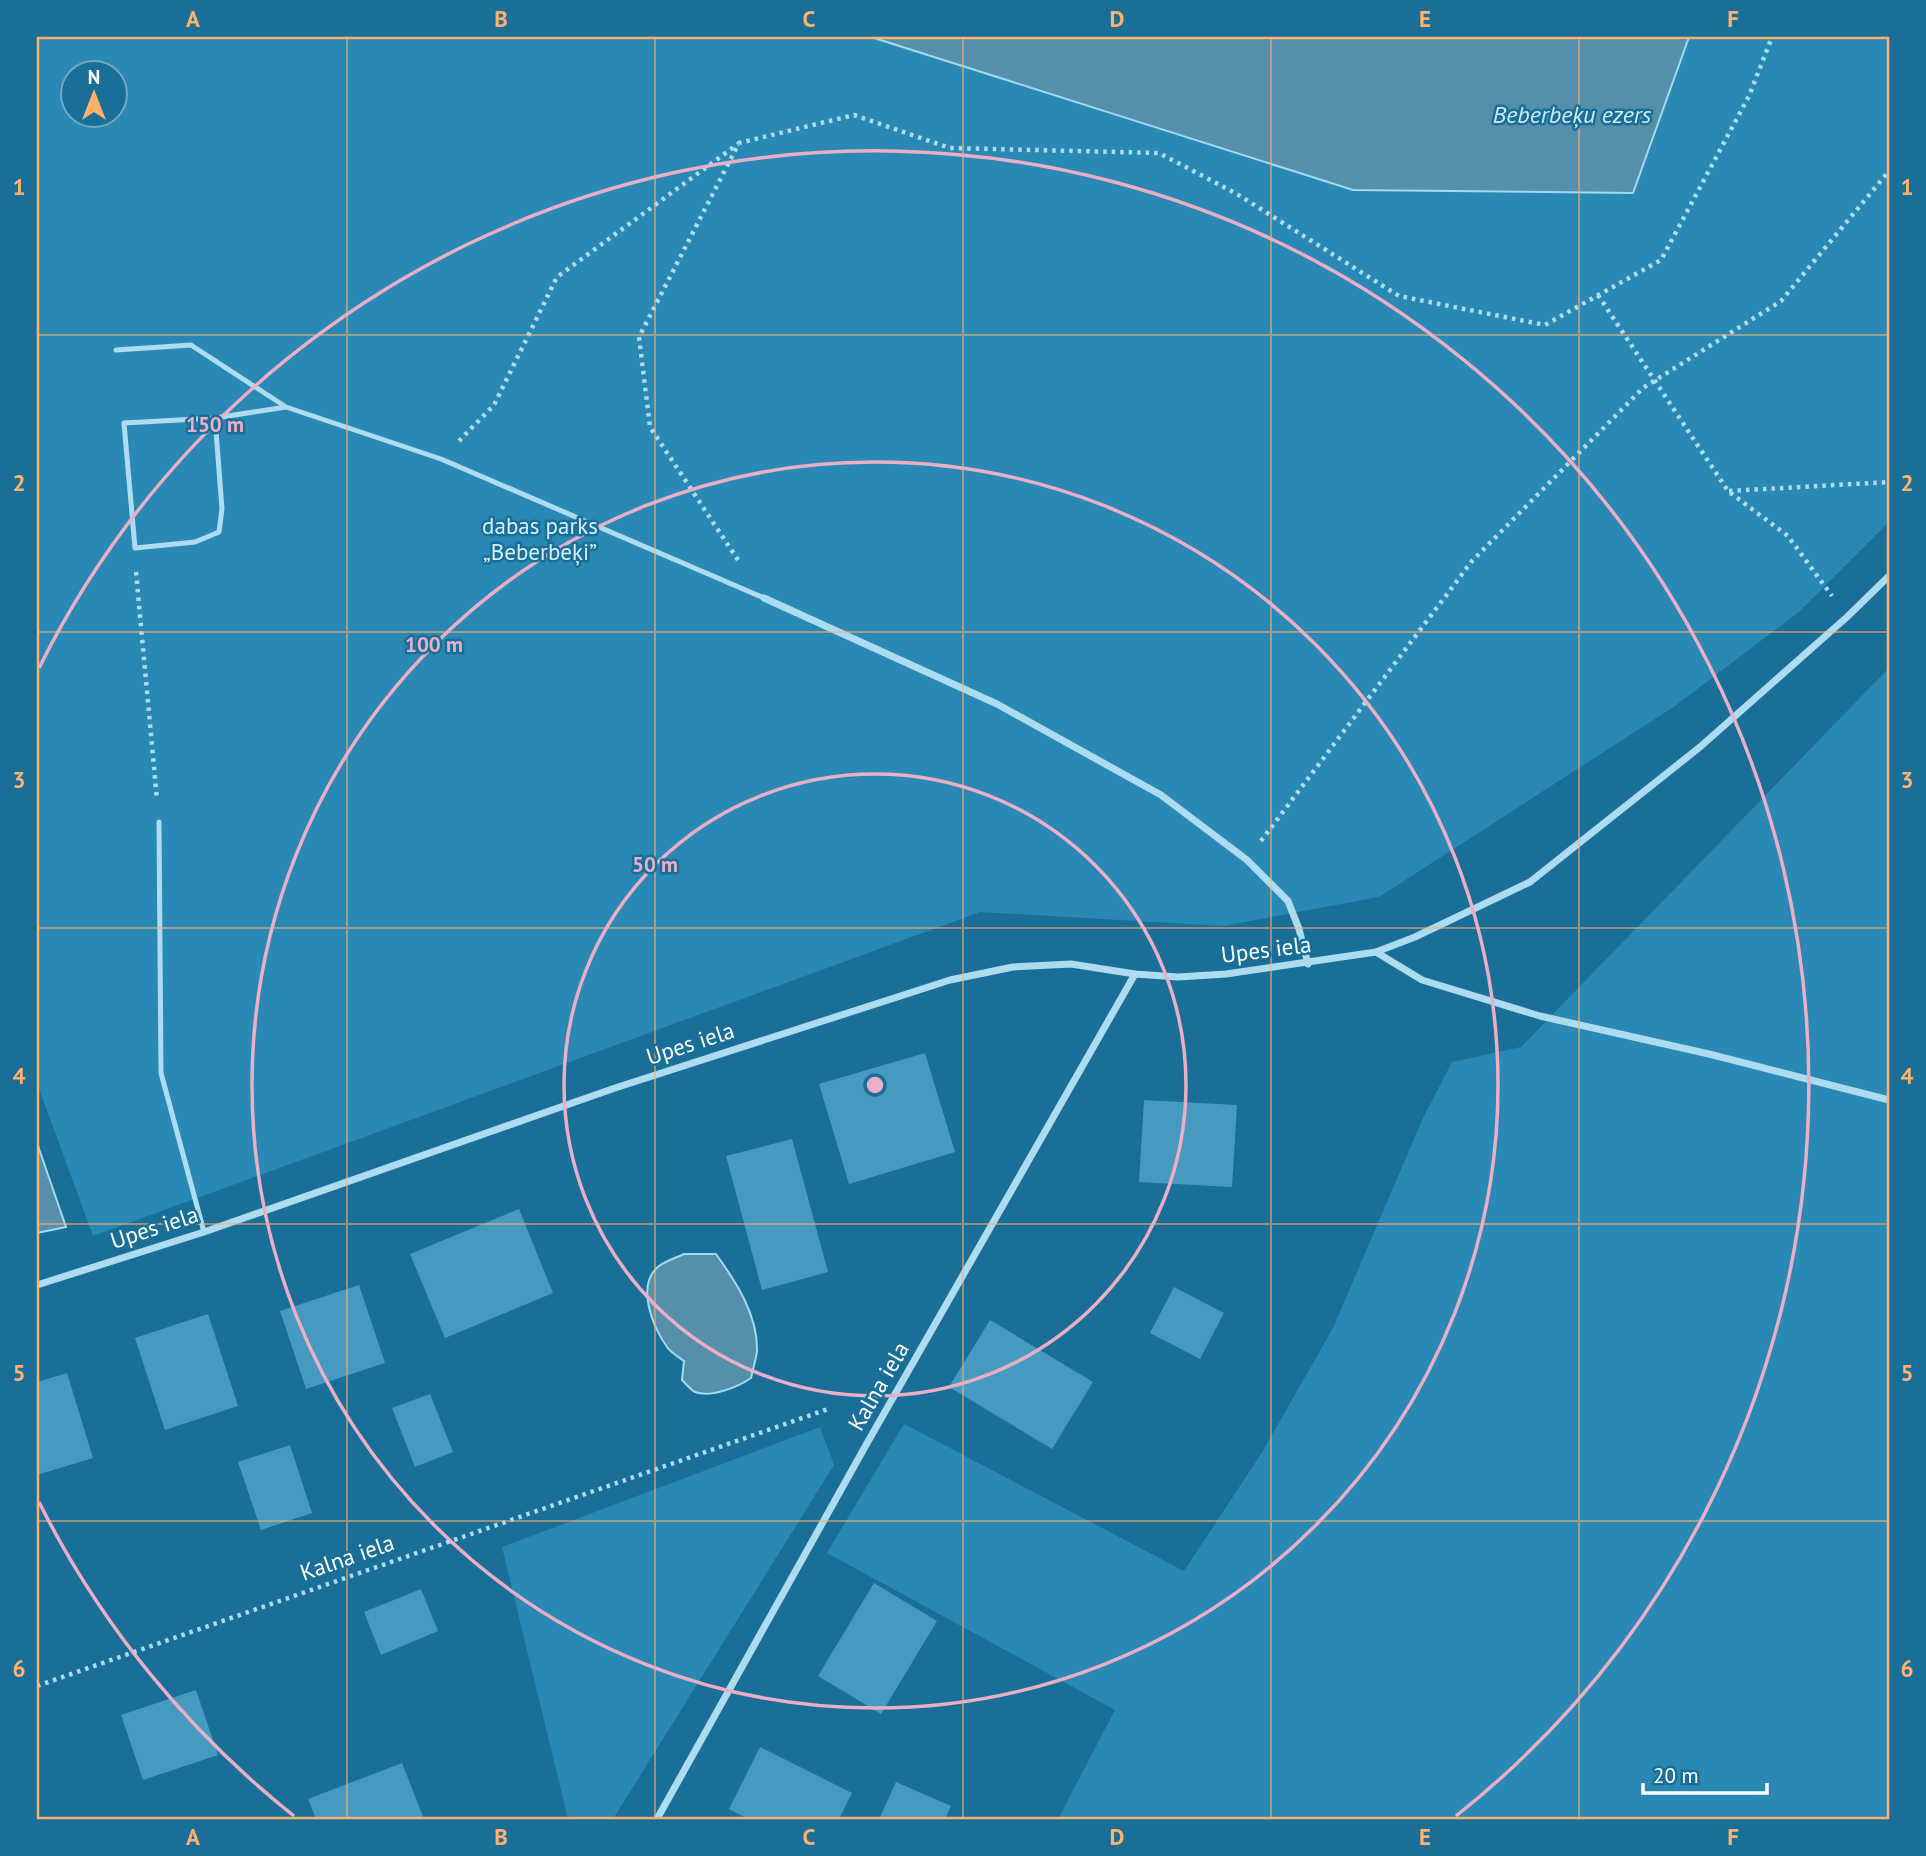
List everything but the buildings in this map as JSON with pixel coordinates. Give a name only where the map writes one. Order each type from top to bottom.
[{"type":"street","name":"Upes iela","points":[[37,1285],[204,1231],[615,1088],[950,980],[1013,967],[1071,964],[1135,974],[1178,977],[1226,974],[1376,952],[1415,937],[1530,882],[1700,747],[1847,617],[1889,576]]},
{"type":"street","points":[[764,598],[998,704],[1161,795],[1247,860],[1288,901],[1308,964]]},
{"type":"street","points":[[1376,952],[1422,980],[1540,1016],[1709,1054],[1889,1100]]},
{"type":"street","name":"Kalna iela","points":[[657,1819],[866,1445],[1135,974]]},
{"type":"lane","points":[[116,350],[191,345],[286,407],[441,459],[764,598]]},
{"type":"lane","points":[[215,418],[222,509],[219,532],[195,542],[135,548],[124,423],[215,418],[286,407]]},
{"type":"lane","points":[[159,822],[161,1073],[204,1231]]},
{"type":"path","points":[[441,459],[495,405],[558,277],[739,143],[854,115],[950,148],[1159,153],[1237,194],[1399,296],[1545,325],[1661,260],[1749,96],[1772,37]]},
{"type":"path","points":[[739,143],[639,337],[650,428],[764,598]]},
{"type":"path","points":[[1247,860],[1472,561],[1643,388],[1781,300],[1889,171]]},
{"type":"path","points":[[1598,295],[1728,491],[1788,536],[1847,617]]},
{"type":"path","points":[[1728,491],[1889,482]]},
{"type":"path","points":[[135,548],[159,822]]},
{"type":"path","name":"Kalna iela","points":[[37,1686],[828,1409]]},
{"type":"green space","name":"dabas parks „Beberbeķi”","points":[[37,37],[1889,37],[1889,522],[1800,611],[1675,706],[1379,897],[1223,926],[980,912],[93,1236],[37,1083]]},
{"type":"green space","points":[[1889,668],[1889,1819],[1058,1819],[1115,1710],[827,1553],[904,1424],[1184,1571],[1261,1454],[1333,1328],[1423,1118],[1452,1062],[1521,1047]]},
{"type":"green space","points":[[820,1427],[834,1465],[613,1819],[568,1819],[502,1547]]},
{"type":"water","name":"Beberbeķu ezers","points":[[871,37],[1689,37],[1633,193],[1353,190]]},
{"type":"water","points":[[37,1143],[66,1227],[37,1233]]},
{"type":"water","points":[[684,1254],[716,1254],[738,1288],[754,1325],[757,1351],[751,1378],[724,1391],[709,1394],[695,1392],[682,1380],[684,1361],[667,1347],[652,1318],[647,1295],[652,1274],[661,1264]]}]
